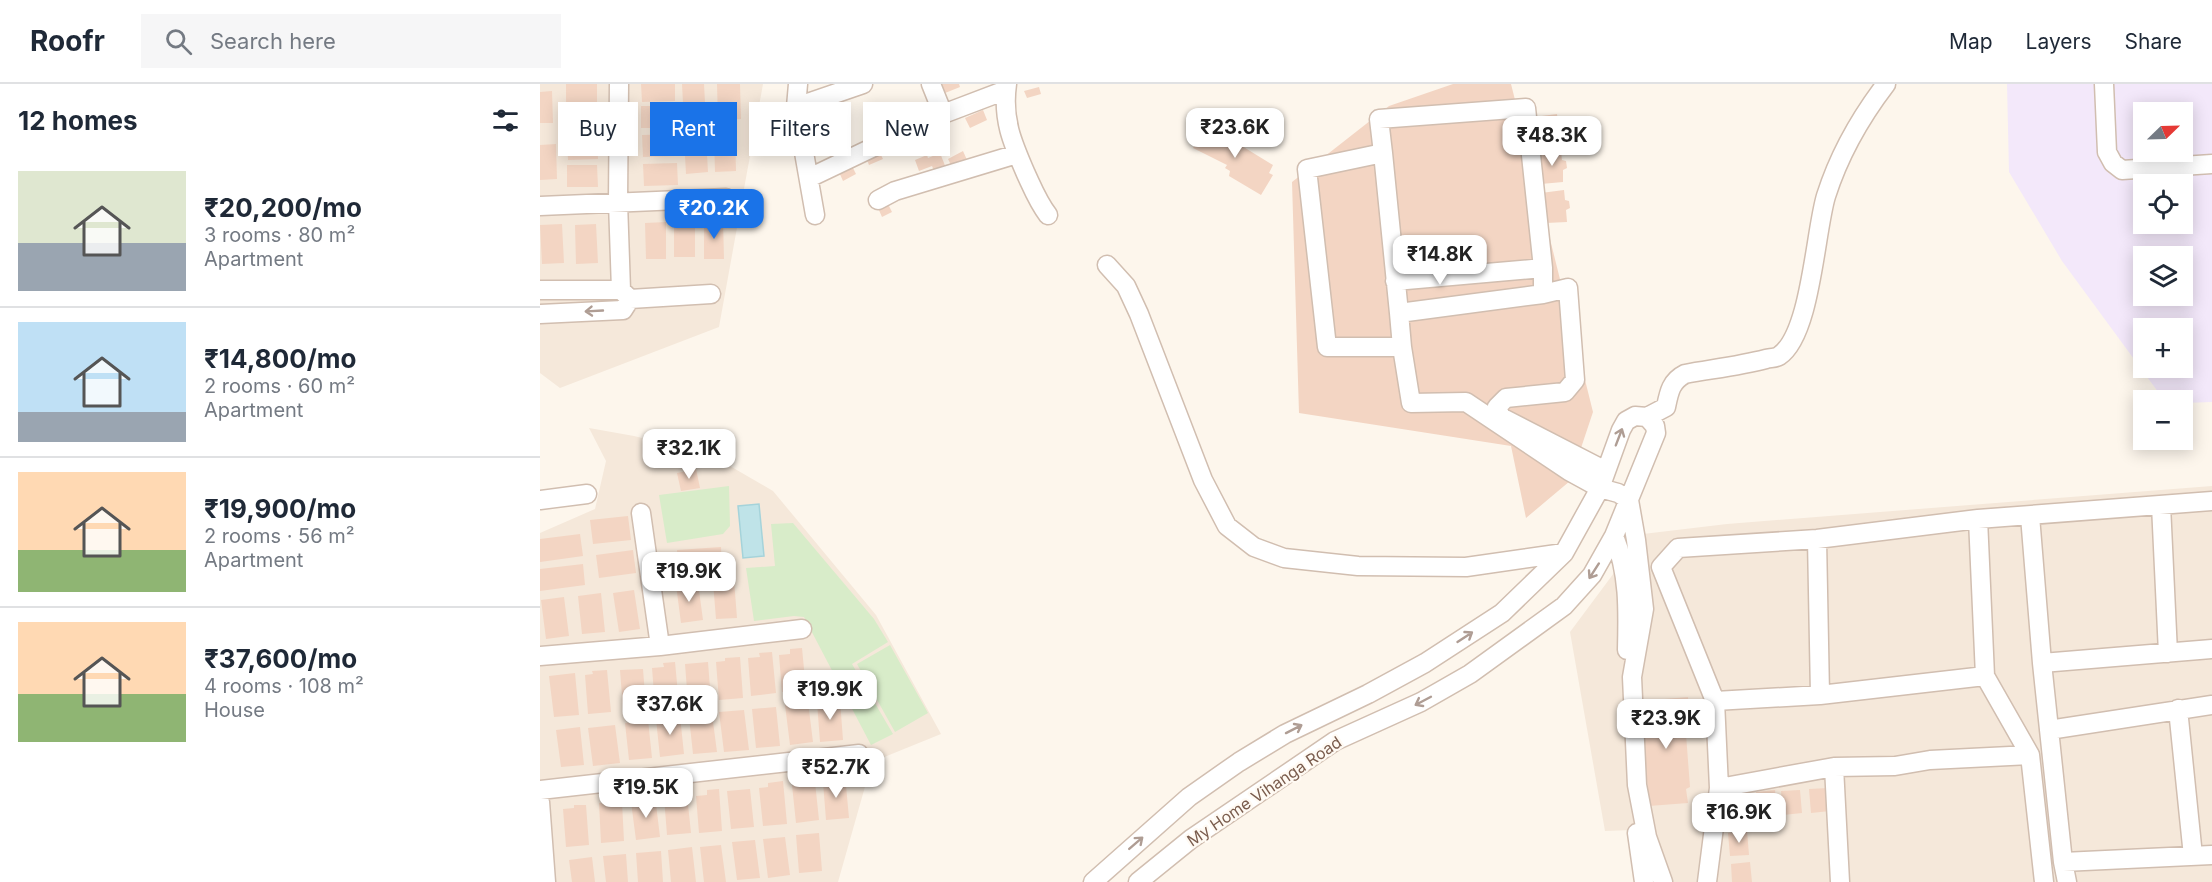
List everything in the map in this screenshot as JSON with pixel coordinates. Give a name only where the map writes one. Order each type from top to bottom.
[{"type":"street","points":[[540,314],[623,310],[625,294],[618,202],[619,84]]},
{"type":"street","points":[[796,102],[798,84]]},
{"type":"street","points":[[811,102],[863,84]]},
{"type":"street","points":[[932,84],[939,102]]},
{"type":"street","points":[[1093,882],[1189,797],[1239,762],[1285,734],[1368,694],[1425,663],[1502,613],[1563,554],[1603,479],[1626,421],[1635,416],[1647,417],[1666,407],[1671,386],[1678,378],[1685,374],[1779,356],[1791,342],[1807,302],[1826,197],[1844,152],[1864,112],[1886,84]]},
{"type":"street","points":[[2104,84],[2107,152],[2113,163],[2122,170],[2212,164]]},
{"type":"street","points":[[950,111],[1007,87],[1006,114],[1011,139],[1039,203],[1048,215]]},
{"type":"street","points":[[1399,313],[1543,294],[1568,288],[1575,380],[1565,392],[1466,402],[1411,403],[1402,347],[1379,118],[1526,108],[1543,268],[1543,294]]},
{"type":"street","points":[[809,178],[863,152]]},
{"type":"street","points":[[1383,153],[1307,169],[1327,347],[1402,347]]},
{"type":"street","points":[[878,200],[895,191],[1017,154]]},
{"type":"street","points":[[805,156],[815,215]]},
{"type":"street","points":[[540,206],[726,198]]},
{"type":"street","points":[[1107,265],[1126,286],[1139,314],[1203,480],[1227,526],[1254,547],[1284,558],[1358,566],[1466,567],[1563,554]]},
{"type":"street","points":[[1395,281],[1543,268]]},
{"type":"street","points":[[540,290],[625,294],[711,294]]},
{"type":"street","points":[[1506,398],[1497,407],[1501,417],[1603,479],[1617,493],[1629,500],[1644,609],[1632,677],[1637,785],[1647,837],[1663,882]]},
{"type":"street","points":[[1466,402],[1569,471],[1603,479]]},
{"type":"street","name":"My Home Vihanga Road","points":[[1138,882],[1191,839],[1335,741],[1421,702],[1460,680],[1564,606],[1592,575],[1614,536],[1656,433],[1655,426],[1647,417]]},
{"type":"street","points":[[540,500],[587,494]]},
{"type":"street","points":[[1707,882],[1719,788],[1715,701],[1661,567],[1678,548],[1817,539],[1978,519],[2212,501]]},
{"type":"street","points":[[2161,505],[2168,653]]},
{"type":"street","points":[[641,513],[660,646]]},
{"type":"street","points":[[2030,516],[2042,663],[2067,882]]},
{"type":"street","points":[[1978,519],[1985,676],[2030,755],[2044,882]]},
{"type":"street","points":[[1614,536],[1623,562],[1629,599],[1625,748],[1644,882]]},
{"type":"street","points":[[1817,539],[1821,695]]},
{"type":"street","points":[[540,656],[660,646],[802,630]]},
{"type":"street","points":[[2042,663],[2212,649]]},
{"type":"street","points":[[1715,701],[1821,695],[1985,676]]},
{"type":"street","points":[[2049,730],[2212,705]]},
{"type":"street","points":[[2178,709],[2193,856]]},
{"type":"street","points":[[540,790],[859,754]]},
{"type":"street","points":[[1719,788],[1833,767],[1895,766],[1930,760],[2030,755]]},
{"type":"street","points":[[1833,767],[1840,882]]},
{"type":"street","points":[[540,802],[546,882]]},
{"type":"street","points":[[2063,862],[2212,855]]},
{"type":"shaded area","points":[[540,84],[763,84],[760,102],[749,102],[750,156],[719,327],[560,388],[540,373]]},
{"type":"shaded area","points":[[2007,84],[2212,84],[2212,402],[2193,403],[2193,390],[2157,390],[2148,378],[2193,378],[2193,318],[2133,318],[2133,358],[2062,261],[2009,172]]},
{"type":"shaded area","points":[[589,428],[634,436],[711,455],[773,491],[876,615],[941,734],[872,762],[838,882],[540,882],[540,533],[595,509],[606,461]]},
{"type":"shaded area","points":[[2212,486],[2212,882],[1635,882],[1632,830],[1605,831],[1570,632],[1643,534],[1727,524]]},
{"type":"green space","points":[[729,486],[730,526],[723,534],[667,543],[659,495]]},
{"type":"green space","points":[[793,523],[874,619],[888,642],[852,664],[893,734],[871,745],[804,617],[754,621],[746,568],[775,566],[771,524]]},
{"type":"green space","points":[[890,645],[928,713],[895,732],[857,664]]},
{"type":"water","points":[[759,504],[764,556],[743,558],[738,506]]},
{"type":"building","points":[[566,84],[597,84],[597,102],[566,102]]},
{"type":"building","points":[[641,84],[675,84],[675,101],[642,102]]},
{"type":"building","points":[[682,84],[704,84],[705,102],[683,102]]},
{"type":"building","points":[[717,84],[740,84],[741,119],[737,119],[737,102],[718,102]]},
{"type":"building","points":[[941,84],[959,84],[960,87],[945,93]]},
{"type":"building","points":[[1453,84],[1511,84],[1541,203],[1541,193],[1564,190],[1565,200],[1569,201],[1570,208],[1566,210],[1567,222],[1546,223],[1593,412],[1570,481],[1526,518],[1511,446],[1299,413],[1292,182],[1389,106]]},
{"type":"building","points":[[1039,87],[1041,94],[1027,98],[1024,91]]},
{"type":"building","points":[[552,91],[553,123],[540,123],[540,92]]},
{"type":"building","points":[[841,98],[842,102],[830,102]]},
{"type":"building","points":[[641,106],[650,106],[650,128],[641,128]]},
{"type":"building","points":[[983,110],[987,120],[970,128],[965,118]]},
{"type":"building","points":[[1557,114],[1558,123],[1562,124],[1563,131],[1559,134],[1560,145],[1537,147],[1534,117]]},
{"type":"building","points":[[1204,125],[1222,133],[1226,131],[1240,139],[1237,143],[1273,165],[1269,173],[1273,175],[1261,195],[1229,176],[1230,171],[1225,168],[1227,165],[1193,148]]},
{"type":"building","points":[[642,135],[650,135],[650,156],[676,156],[643,157]]},
{"type":"building","points":[[556,144],[557,179],[540,180],[540,145]]},
{"type":"building","points":[[963,151],[967,160],[952,167],[948,159]]},
{"type":"building","points":[[1561,151],[1562,160],[1566,161],[1567,168],[1563,170],[1563,182],[1541,184],[1538,153]]},
{"type":"building","points":[[568,156],[598,156],[598,159],[568,160]]},
{"type":"building","points":[[685,156],[707,156],[708,172],[686,174]]},
{"type":"building","points":[[715,156],[736,156],[736,171],[715,172]]},
{"type":"building","points":[[882,156],[883,159],[869,165],[866,157]]},
{"type":"building","points":[[925,156],[928,158],[941,156],[946,168],[935,173],[932,166],[919,171],[915,160]]},
{"type":"building","points":[[677,163],[678,185],[644,186],[643,164]]},
{"type":"building","points":[[567,165],[597,165],[598,187],[567,187]]},
{"type":"building","points":[[852,166],[856,174],[843,181],[839,172]]},
{"type":"building","points":[[888,204],[892,212],[882,217],[878,208]]},
{"type":"building","points":[[704,220],[723,220],[724,259],[704,259]]},
{"type":"building","points":[[674,221],[695,221],[695,257],[674,257]]},
{"type":"building","points":[[666,222],[666,259],[646,259],[645,223]]},
{"type":"building","points":[[562,224],[564,263],[542,264],[540,225]]},
{"type":"building","points":[[596,224],[598,263],[576,264],[575,225]]},
{"type":"building","points":[[696,469],[700,488],[681,491],[677,473]]},
{"type":"building","points":[[628,516],[631,540],[593,544],[590,520]]},
{"type":"building","points":[[580,534],[583,556],[540,562],[540,539]]},
{"type":"building","points":[[721,547],[722,569],[679,572],[677,550]]},
{"type":"building","points":[[633,550],[636,573],[599,578],[596,555]]},
{"type":"building","points":[[583,564],[585,585],[540,591],[540,569]]},
{"type":"building","points":[[734,580],[737,618],[716,619],[713,582]]},
{"type":"building","points":[[698,583],[703,620],[681,623],[676,585]]},
{"type":"building","points":[[634,590],[640,629],[619,632],[613,593]]},
{"type":"building","points":[[601,593],[605,632],[582,634],[578,596]]},
{"type":"building","points":[[564,597],[569,636],[546,639],[541,600]]},
{"type":"building","points":[[802,648],[806,690],[782,692],[779,655],[790,654],[790,649]]},
{"type":"building","points":[[772,652],[776,693],[751,696],[748,658],[760,657],[759,653]]},
{"type":"building","points":[[740,657],[743,698],[719,700],[716,662],[725,661],[725,658]]},
{"type":"building","points":[[675,662],[679,704],[655,706],[652,668],[664,667],[663,663]]},
{"type":"building","points":[[708,662],[711,701],[688,703],[685,664]]},
{"type":"building","points":[[643,669],[646,707],[623,709],[620,670]]},
{"type":"building","points":[[607,670],[611,712],[588,714],[585,675],[593,674],[592,671]]},
{"type":"building","points":[[575,673],[579,715],[554,717],[549,676]]},
{"type":"building","points":[[1688,697],[1689,721],[1685,721],[1690,787],[1686,789],[1688,803],[1649,806],[1641,701]]},
{"type":"building","points":[[840,700],[843,740],[820,742],[817,702]]},
{"type":"building","points":[[808,702],[813,742],[790,745],[785,705]]},
{"type":"building","points":[[776,707],[780,746],[756,748],[752,709]]},
{"type":"building","points":[[744,710],[749,750],[724,752],[719,712]]},
{"type":"building","points":[[712,714],[717,752],[693,754],[689,717]]},
{"type":"building","points":[[680,716],[684,754],[660,757],[656,719]]},
{"type":"building","points":[[648,720],[652,758],[629,760],[625,723]]},
{"type":"building","points":[[615,725],[620,763],[593,766],[588,728]]},
{"type":"building","points":[[580,727],[584,765],[561,767],[556,730]]},
{"type":"building","points":[[845,775],[849,818],[826,820],[823,782],[836,782],[835,776]]},
{"type":"building","points":[[783,781],[787,824],[763,826],[759,788],[768,787],[768,783]]},
{"type":"building","points":[[815,782],[819,820],[796,823],[792,785]]},
{"type":"building","points":[[1828,788],[1830,811],[1811,813],[1809,789]]},
{"type":"building","points":[[719,789],[722,831],[699,833],[696,796],[707,795],[707,790]]},
{"type":"building","points":[[750,789],[754,827],[731,829],[727,791]]},
{"type":"building","points":[[1775,790],[1777,814],[1758,815],[1756,792]]},
{"type":"building","points":[[1800,790],[1802,813],[1783,815],[1781,791]]},
{"type":"building","points":[[687,795],[691,833],[667,835],[664,797]]},
{"type":"building","points":[[1745,795],[1746,819],[1727,820],[1725,797]]},
{"type":"building","points":[[655,796],[660,837],[636,840],[631,802]]},
{"type":"building","points":[[622,802],[624,841],[601,843],[599,803]]},
{"type":"building","points":[[574,805],[586,805],[589,845],[566,847],[563,809],[574,808]]},
{"type":"building","points":[[1747,831],[1749,855],[1730,856],[1728,833]]},
{"type":"building","points":[[819,833],[822,871],[799,873],[796,835]]},
{"type":"building","points":[[785,837],[790,875],[768,878],[763,839]]},
{"type":"building","points":[[755,840],[760,878],[737,880],[732,842]]},
{"type":"building","points":[[721,845],[726,882],[704,882],[700,847]]},
{"type":"building","points":[[692,847],[696,882],[671,882],[668,850]]},
{"type":"building","points":[[661,851],[663,882],[638,882],[636,853]]},
{"type":"building","points":[[626,854],[628,882],[606,882],[603,856]]},
{"type":"building","points":[[592,857],[595,882],[572,882],[569,860]]},
{"type":"building","points":[[1750,862],[1752,882],[1732,882],[1731,864]]}]
